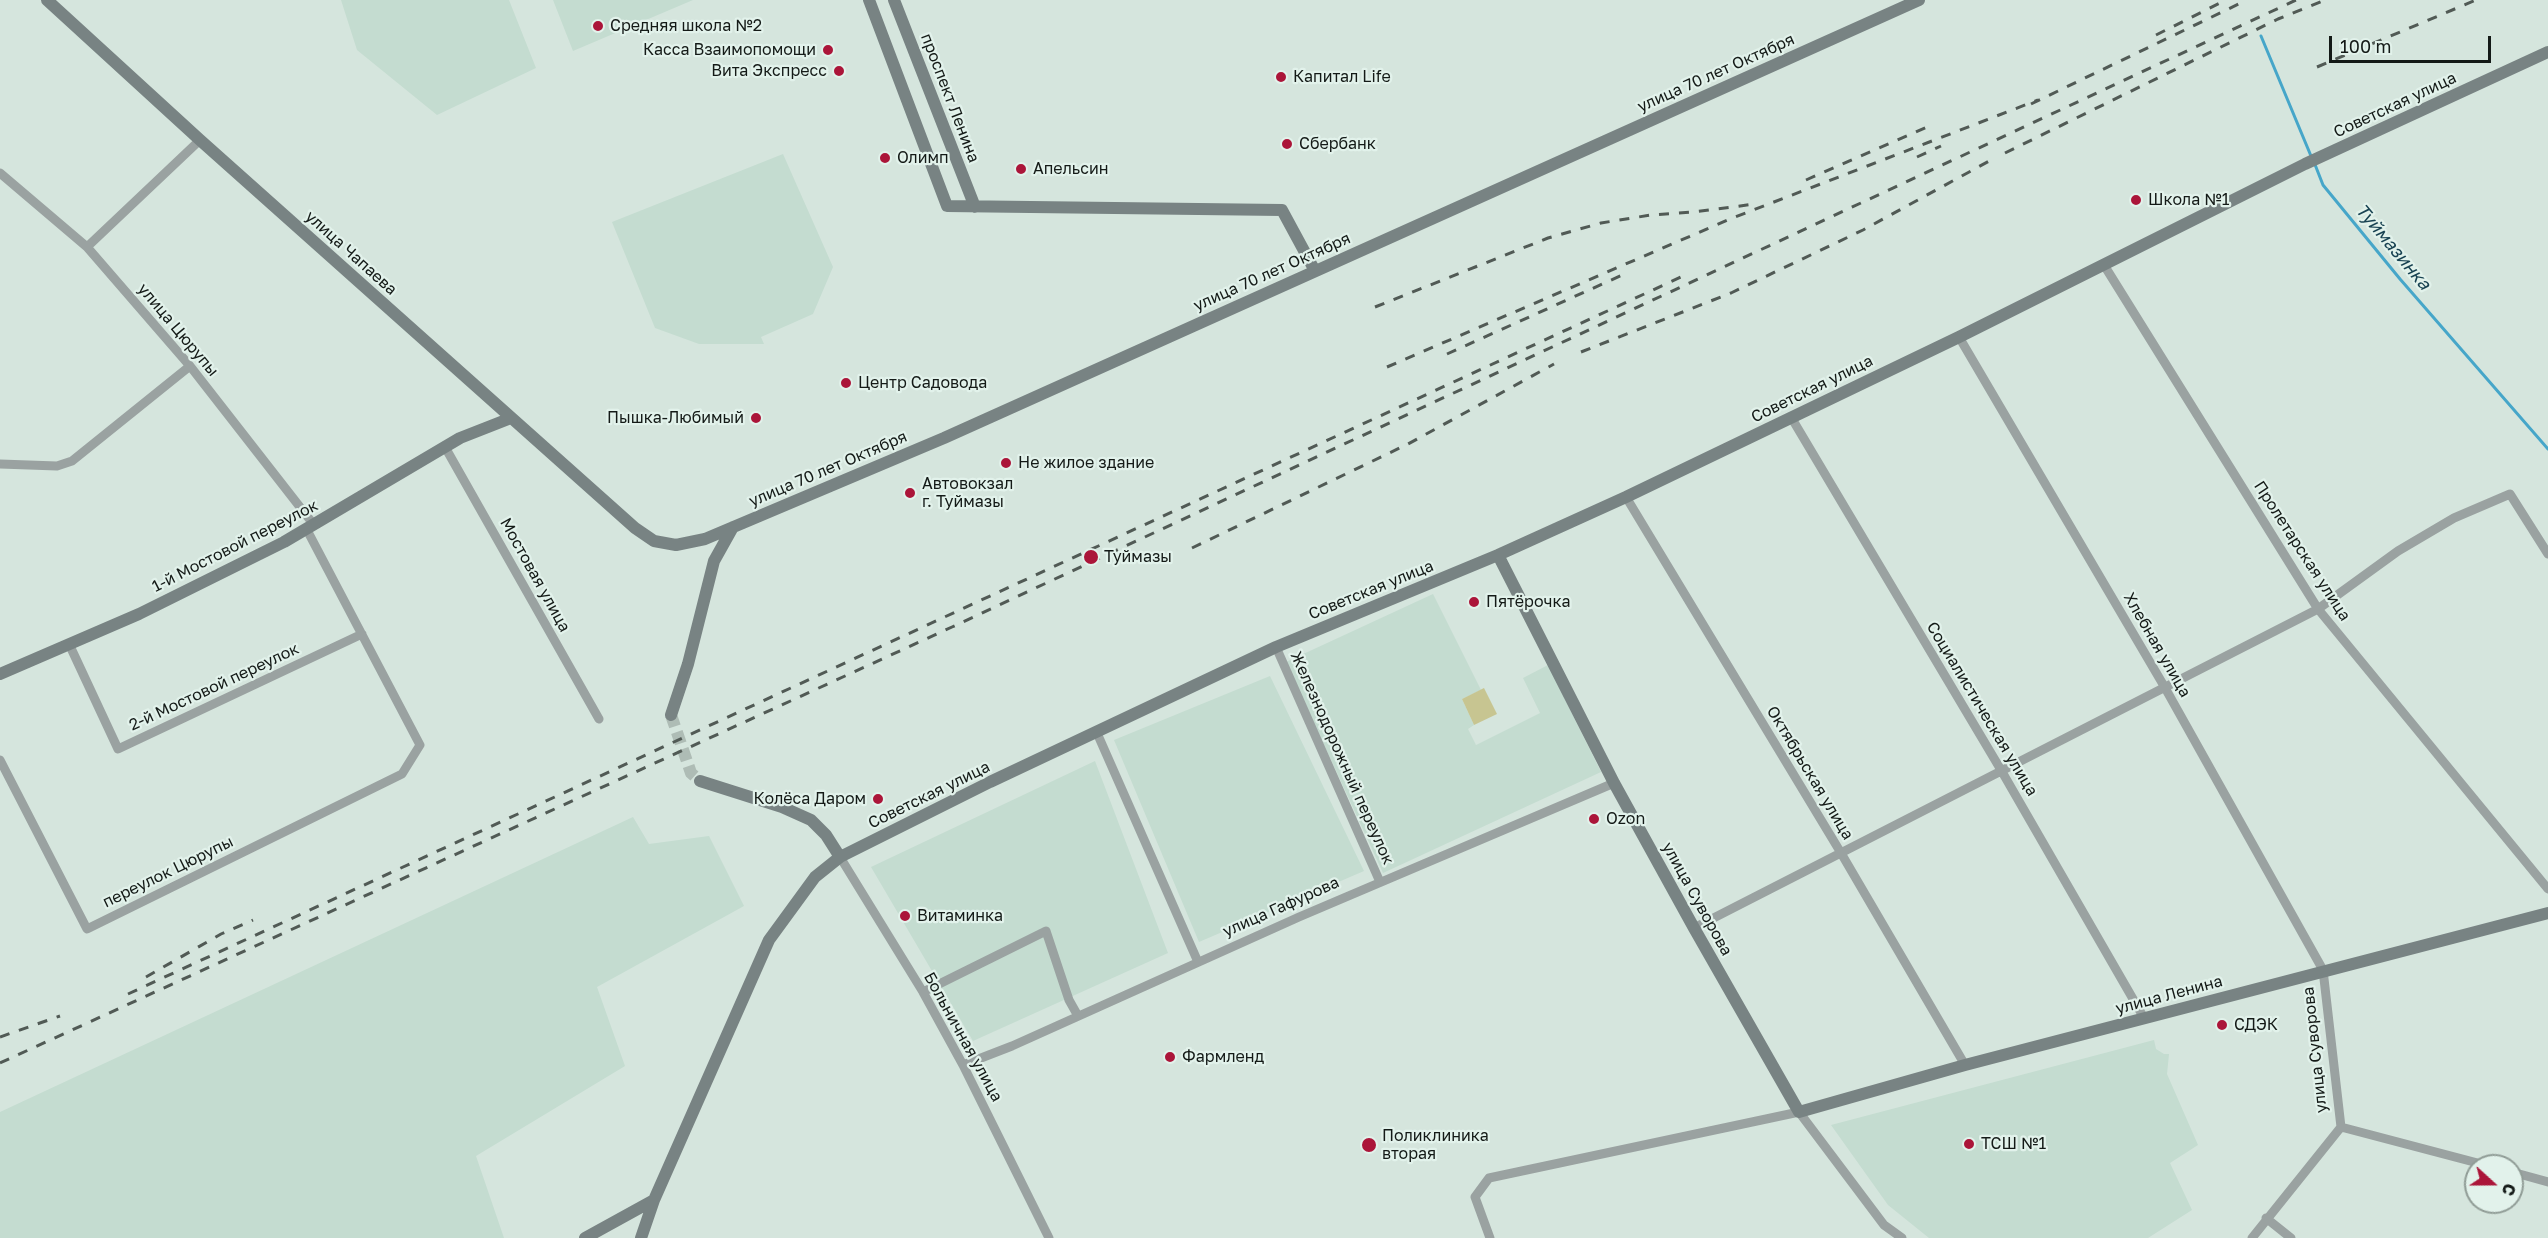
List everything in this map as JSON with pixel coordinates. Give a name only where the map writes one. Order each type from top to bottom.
[{"type":"street","name":"улица Чапаева","points":[[47,0],[200,140],[635,528]]},
{"type":"street","points":[[869,0],[947,206],[1282,210],[1314,271]]},
{"type":"street","name":"проспект Ленина","points":[[894,0],[975,207]]},
{"type":"street","name":"улица 70 лет Октября","points":[[635,528],[654,541],[675,545],[705,539],[944,438],[1919,0]]},
{"type":"street","name":"Советская улица","points":[[641,1238],[654,1200],[769,940],[815,877],[840,857],[990,782],[1097,734],[1276,647],[1498,555],[1626,497],[1959,337],[2305,164],[2548,52]]},
{"type":"street","points":[[87,247],[200,140]]},
{"type":"street","name":"улица Цюрупы","points":[[0,173],[87,247],[190,366],[311,527],[362,634],[420,745]]},
{"type":"street","name":"Пролетарская улица","points":[[2104,265],[2318,609],[2548,889]]},
{"type":"street","name":"Хлебная улица","points":[[1959,337],[2164,686],[2323,970]]},
{"type":"street","points":[[0,464],[57,466],[72,461],[190,366]]},
{"type":"street","name":"Социалистическая улица","points":[[1791,417],[2001,770],[2144,1018]]},
{"type":"street","name":"1-й Мостовой переулок","points":[[0,674],[70,646],[139,614],[311,527],[460,438],[511,418]]},
{"type":"street","name":"Мостовая улица","points":[[445,447],[599,719]]},
{"type":"street","points":[[1694,928],[2318,609],[2398,551],[2454,518],[2510,494],[2548,554]]},
{"type":"street","name":"Октябрьская улица","points":[[1626,497],[1841,853],[1965,1065]]},
{"type":"street","points":[[670,715],[688,664],[714,561],[734,526]]},
{"type":"street","name":"улица Суворова","points":[[1498,555],[1614,783],[1799,1113],[1884,1225],[1902,1238]]},
{"type":"street","name":"2-й Мостовой переулок","points":[[70,646],[118,749],[362,634]]},
{"type":"street","name":"Железнодорожный переулок","points":[[1276,647],[1380,882]]},
{"type":"street","points":[[1097,734],[1198,962]]},
{"type":"street","name":"переулок Цюрупы","points":[[0,760],[87,929],[402,774],[420,745]]},
{"type":"street","points":[[700,781],[782,807],[811,820],[826,835],[840,857]]},
{"type":"street","name":"улица Гафурова","points":[[963,1065],[1012,1046],[1380,882],[1614,783]]},
{"type":"street","name":"Больничная улица","points":[[840,857],[923,992],[963,1065],[1050,1238]]},
{"type":"street","name":"улица Ленина","points":[[1799,1113],[1965,1065],[2548,913]]},
{"type":"street","points":[[923,992],[1046,931],[1069,1000],[1078,1016]]},
{"type":"street","name":"улица Суворова","points":[[2252,1238],[2341,1127],[2323,970]]},
{"type":"street","points":[[1490,1238],[1475,1197],[1489,1178],[1799,1113]]},
{"type":"street","points":[[2341,1127],[2464,1159]]},
{"type":"street","points":[[2524,1175],[2548,1182]]},
{"type":"street","points":[[585,1238],[654,1200]]},
{"type":"street","points":[[2266,1218],[2291,1238]]},
{"type":"shaded area","points":[[341,0],[509,0],[536,68],[437,115],[357,50]]},
{"type":"shaded area","name":"Средняя школа №2","points":[[553,0],[693,0],[573,51]]},
{"type":"shaded area","points":[[783,154],[833,267],[813,314],[761,337],[764,344],[699,344],[655,328],[612,222]]},
{"type":"shaded area","points":[[1433,594],[1481,690],[1462,699],[1474,725],[1468,729],[1476,745],[1540,713],[1523,678],[1548,665],[1601,772],[1383,873],[1286,662]]},
{"type":"shaded area","points":[[1270,676],[1364,871],[1199,942],[1114,740]]},
{"type":"shaded area","points":[[1484,688],[1497,714],[1474,725],[1462,699]]},
{"type":"shaded area","points":[[1095,761],[1168,953],[973,1041],[871,867]]},
{"type":"shaded area","points":[[633,817],[649,844],[709,836],[744,906],[597,987],[625,1066],[476,1156],[504,1238],[0,1238],[0,1112]]},
{"type":"shaded area","name":"ТСШ №1","points":[[2154,1040],[2156,1049],[2169,1054],[2167,1074],[2198,1145],[2170,1163],[2192,1210],[2148,1238],[1929,1238],[1888,1205],[1831,1125]]},
{"type":"waterway","name":"Туймазинка","points":[[2261,36],[2311,156]]},
{"type":"waterway","name":"Туймазинка","points":[[2314,162],[2323,185],[2400,279],[2548,449]]},
{"type":"tunnel","points":[[671,715],[691,773],[700,781]]},
{"type":"railway","points":[[2156,35],[2226,0]]},
{"type":"railway","points":[[2031,104],[2247,0]]},
{"type":"railway","points":[[0,1063],[952,627],[2296,0]]},
{"type":"railway","points":[[2005,153],[2278,19],[2325,0]]},
{"type":"railway","points":[[2317,67],[2476,0]]},
{"type":"railway","points":[[1387,367],[1730,219],[2038,100]]},
{"type":"railway","points":[[1806,180],[1932,125]]},
{"type":"railway","points":[[1917,157],[1941,146]]},
{"type":"railway","points":[[1581,352],[1731,293],[1863,230],[1991,160]]},
{"type":"railway","points":[[1375,307],[1548,238],[1601,223],[1651,215],[1755,204]]},
{"type":"railway","points":[[1447,354],[1629,272]]},
{"type":"railway","points":[[128,994],[1681,277]]},
{"type":"railway","points":[[1192,548],[1408,444],[1554,364]]},
{"type":"railway","points":[[146,977],[221,934],[253,920]]},
{"type":"railway","points":[[0,1037],[60,1016]]},
{"type":"place","name":"Средняя школа №2","points":[[598,26]]},
{"type":"place","name":"Касса Взаимопомощи","points":[[828,50]]},
{"type":"place","name":"Вита Экспресс","points":[[839,71]]},
{"type":"place","name":"Капитал Life","points":[[1281,77]]},
{"type":"place","name":"Сбербанк","points":[[1287,144]]},
{"type":"place","name":"Олимп","points":[[885,158]]},
{"type":"place","name":"Апельсин","points":[[1021,169]]},
{"type":"place","name":"Школа №1","points":[[2136,200]]},
{"type":"place","name":"Центр Садовода","points":[[846,383]]},
{"type":"place","name":"Пышка-Любимый","points":[[756,418]]},
{"type":"place","name":"Не жилое здание","points":[[1006,463]]},
{"type":"place","name":"Автовокзал г. Туймазы","points":[[910,493]]},
{"type":"place","name":"Туймазы","points":[[1091,557]]},
{"type":"place","name":"Пятёрочка","points":[[1474,602]]},
{"type":"place","name":"Колёса Даром","points":[[878,799]]},
{"type":"place","name":"Ozon","points":[[1594,819]]},
{"type":"place","name":"Витаминка","points":[[905,916]]},
{"type":"place","name":"СДЭК","points":[[2222,1025]]},
{"type":"place","name":"Фармленд","points":[[1170,1057]]},
{"type":"place","name":"ТСШ №1","points":[[1969,1144]]},
{"type":"place","name":"Поликлиника вторая","points":[[1369,1145]]}]
